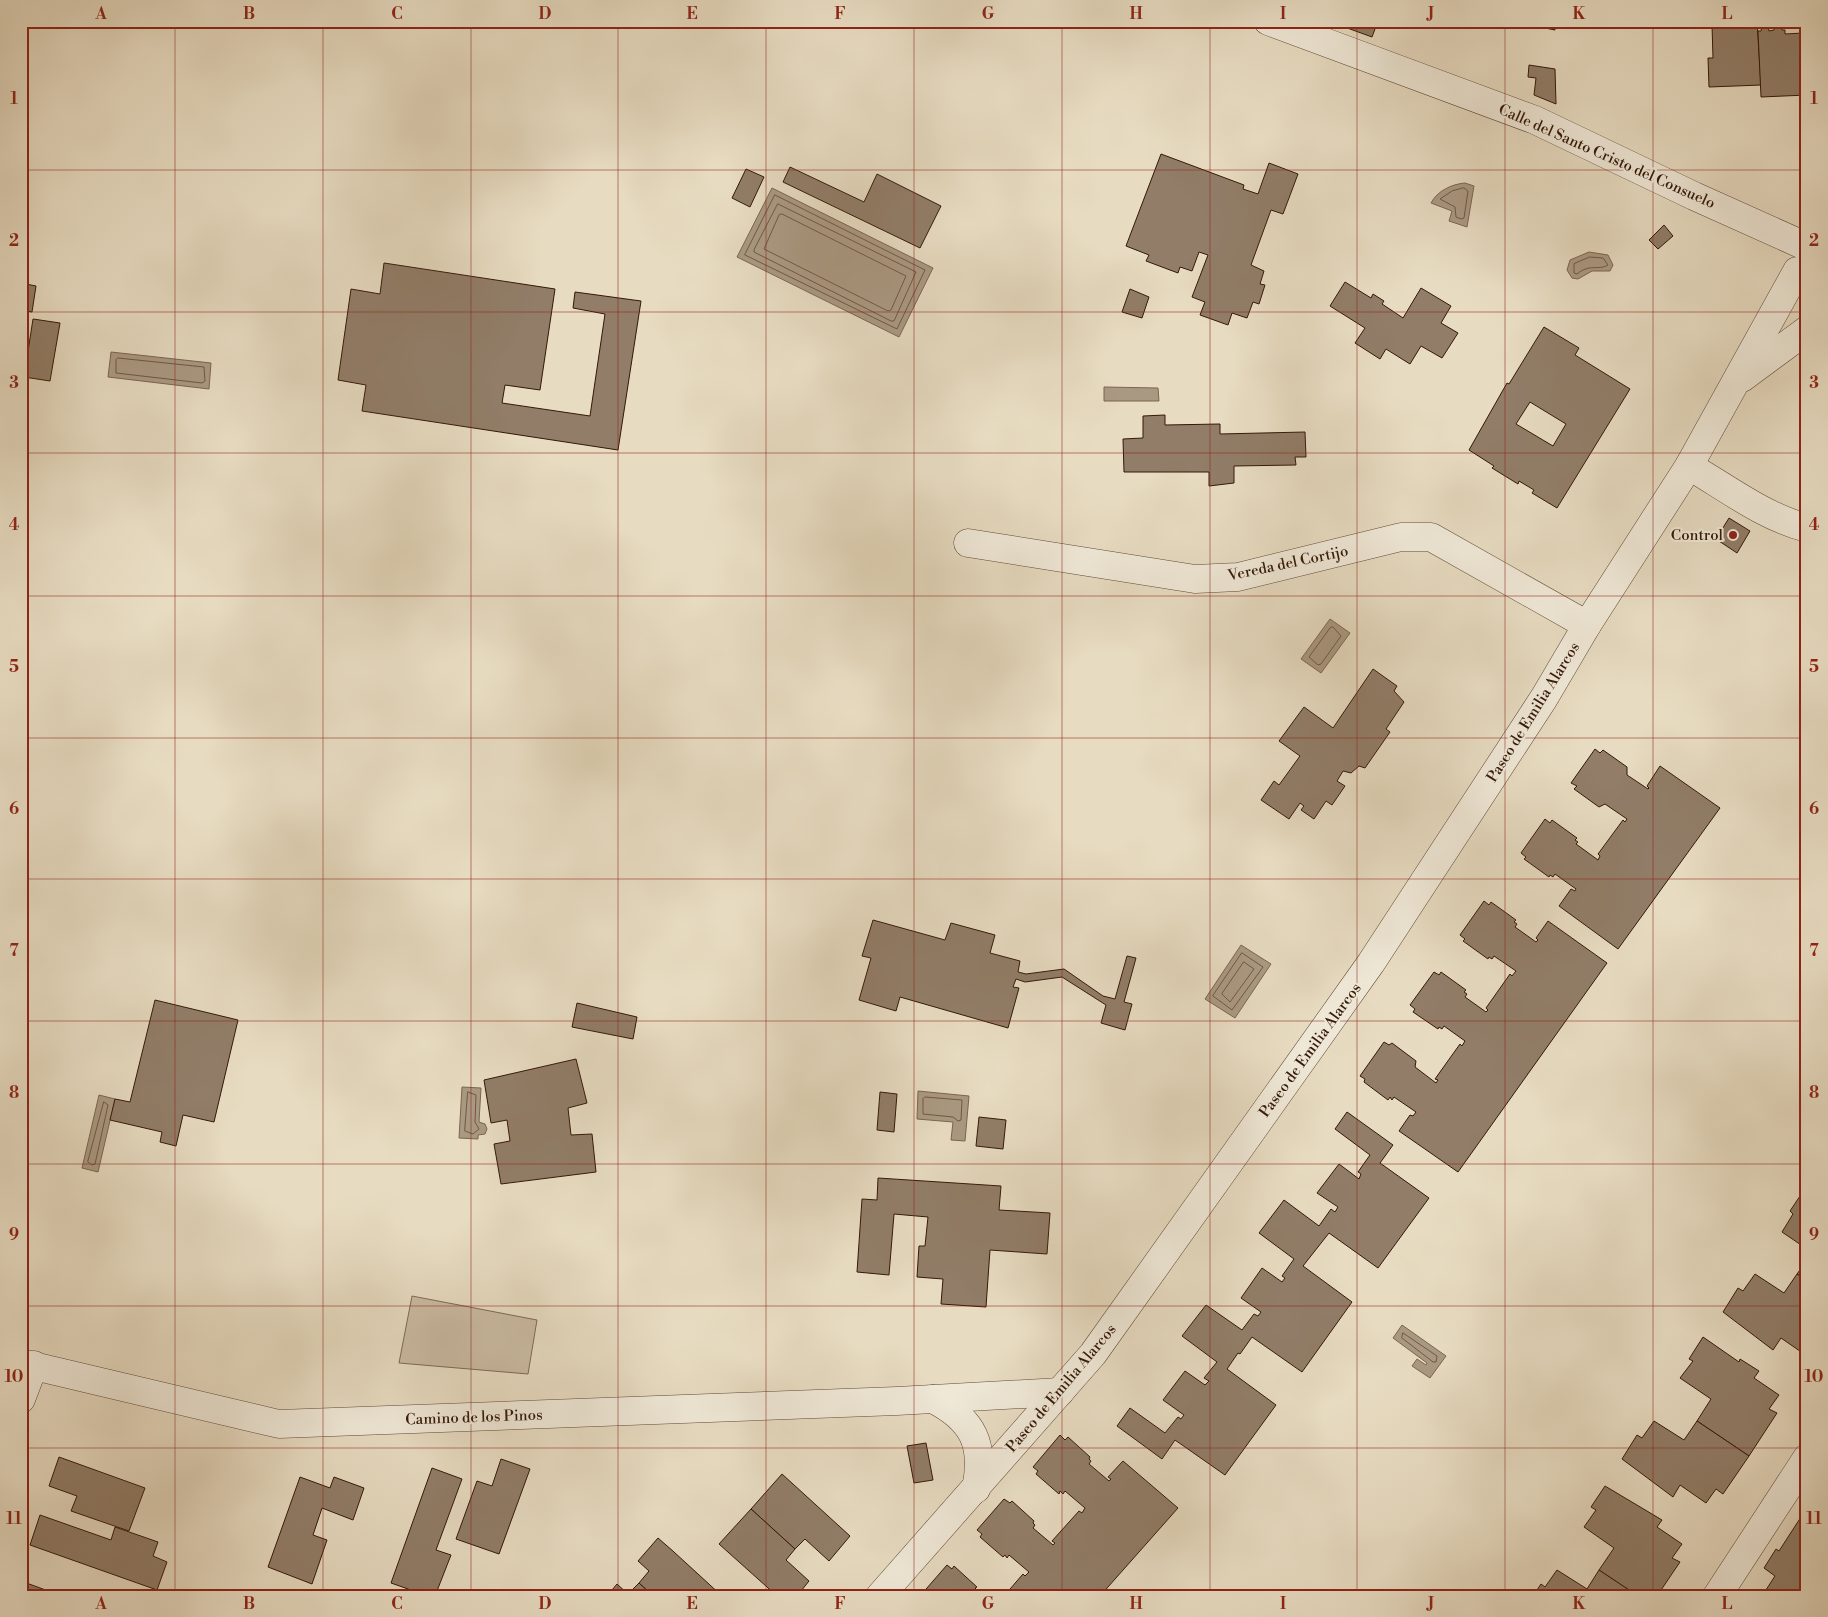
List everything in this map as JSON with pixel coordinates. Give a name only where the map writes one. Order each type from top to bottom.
[{"type":"street","name":"Calle del Santo Cristo del Consuelo","points":[[1268,21],[1535,120],[1694,196],[1805,243]]},
{"type":"street","name":"Paseo de Emilia Alarcos","points":[[880,1596],[1093,1354],[1371,963],[1544,698],[1587,625],[1689,466],[1734,383],[1802,281],[1798,258],[1805,243]]},
{"type":"street","name":"Paseo de Emilia Alarcos","points":[[1734,383],[1807,330]]},
{"type":"street","points":[[1689,466],[1786,523],[1807,528]]},
{"type":"street","name":"Vereda del Cortijo","points":[[968,543],[1195,579],[1238,576],[1401,537],[1431,537],[1587,625]]},
{"type":"street","points":[[21,1399],[28,1364]]},
{"type":"street","name":"Camino de los Pinos","points":[[28,1364],[279,1424],[933,1399],[1060,1392]]},
{"type":"street","points":[[933,1399],[952,1409],[968,1425],[978,1445],[980,1467],[976,1489]]},
{"type":"street","points":[[1717,1596],[1807,1458]]},
{"type":"shaded area","points":[[412,1296],[537,1320],[528,1374],[399,1363]]},
{"type":"water","points":[[1465,183],[1474,186],[1467,227],[1449,221],[1452,211],[1431,203],[1445,189]]},
{"type":"water","points":[[772,188],[933,268],[899,337],[737,257]]},
{"type":"water","points":[[1589,252],[1608,255],[1613,265],[1610,271],[1592,271],[1578,279],[1572,278],[1567,270],[1570,260]]},
{"type":"water","points":[[111,352],[211,363],[209,389],[108,377]]},
{"type":"water","points":[[1104,387],[1158,388],[1159,401],[1104,401]]},
{"type":"water","points":[[1330,619],[1350,633],[1321,673],[1301,659]]},
{"type":"water","points":[[1241,945],[1271,964],[1235,1018],[1205,999]]},
{"type":"water","points":[[462,1087],[481,1088],[479,1122],[485,1124],[487,1129],[485,1134],[478,1135],[478,1139],[459,1138]]},
{"type":"water","points":[[918,1091],[969,1096],[965,1141],[951,1140],[953,1122],[917,1119]]},
{"type":"water","points":[[99,1095],[115,1099],[98,1172],[82,1168]]},
{"type":"water","points":[[1402,1325],[1446,1356],[1430,1378],[1412,1366],[1417,1359],[1426,1365],[1427,1363],[1393,1338]]},
{"type":"building","points":[[1328,21],[1378,21],[1372,37]]},
{"type":"building","points":[[1510,21],[1555,21],[1555,30]]},
{"type":"building","points":[[1730,21],[1757,21],[1761,85],[1709,87],[1708,58],[1713,58],[1712,25],[1729,24]]},
{"type":"building","points":[[1762,26],[1768,26],[1769,31],[1774,30],[1775,26],[1781,26],[1782,30],[1785,30],[1785,34],[1803,33],[1807,95],[1761,97],[1758,31],[1761,31]]},
{"type":"building","points":[[1529,65],[1555,69],[1556,104],[1534,95],[1536,78],[1528,77]]},
{"type":"building","points":[[1161,154],[1244,185],[1243,189],[1258,194],[1269,163],[1298,174],[1283,214],[1271,210],[1251,265],[1264,271],[1260,284],[1265,285],[1259,304],[1253,302],[1247,318],[1232,313],[1228,325],[1200,315],[1205,302],[1192,297],[1208,255],[1199,252],[1192,271],[1180,267],[1178,273],[1146,261],[1149,255],[1126,246]]},
{"type":"building","points":[[790,167],[864,202],[877,174],[941,206],[920,248],[783,182]]},
{"type":"building","points":[[746,169],[764,177],[750,207],[732,198]]},
{"type":"building","points":[[1664,225],[1673,236],[1658,249],[1649,240]]},
{"type":"building","points":[[384,263],[555,289],[540,390],[505,385],[502,403],[590,416],[605,314],[573,308],[575,292],[641,301],[618,450],[362,411],[366,385],[338,380],[351,289],[380,294]]},
{"type":"building","points":[[1345,282],[1371,298],[1373,294],[1384,301],[1382,304],[1403,318],[1421,288],[1451,306],[1441,323],[1458,333],[1442,358],[1421,346],[1410,364],[1386,349],[1380,359],[1355,343],[1365,328],[1330,306]]},
{"type":"building","points":[[21,283],[36,286],[32,312],[21,310]]},
{"type":"building","points":[[1130,289],[1149,297],[1142,318],[1122,312]]},
{"type":"building","points":[[33,319],[60,323],[50,381],[24,377]]},
{"type":"building","points":[[1544,327],[1579,348],[1575,355],[1630,389],[1557,508],[1532,493],[1534,490],[1519,481],[1518,484],[1492,468],[1494,466],[1469,450],[1507,383],[1509,384]],"holes":[[[1530,402],[1566,424],[1553,446],[1516,424]]]},
{"type":"building","points":[[1165,415],[1165,425],[1220,424],[1220,434],[1305,432],[1306,457],[1295,457],[1296,465],[1234,466],[1234,483],[1209,486],[1209,472],[1124,472],[1123,439],[1143,438],[1143,416]]},
{"type":"building","name":"Control","points":[[1729,518],[1750,531],[1737,553],[1716,539]]},
{"type":"building","points":[[1373,669],[1397,686],[1394,691],[1404,702],[1386,729],[1390,732],[1365,768],[1359,766],[1351,773],[1343,771],[1337,781],[1345,786],[1332,805],[1326,801],[1314,819],[1301,810],[1304,806],[1300,803],[1289,819],[1261,800],[1274,781],[1279,785],[1300,756],[1279,741],[1304,707],[1333,728]]},
{"type":"building","points":[[1595,749],[1600,753],[1603,750],[1627,767],[1627,775],[1648,789],[1647,786],[1660,766],[1720,808],[1618,949],[1559,906],[1571,889],[1575,891],[1576,889],[1555,874],[1553,877],[1550,875],[1549,877],[1524,859],[1526,857],[1521,853],[1545,819],[1550,823],[1552,820],[1577,838],[1575,840],[1578,842],[1576,844],[1598,860],[1600,856],[1598,854],[1623,820],[1625,822],[1627,819],[1605,804],[1599,807],[1574,789],[1577,786],[1571,783]]},
{"type":"building","points":[[1484,901],[1489,905],[1491,902],[1516,920],[1514,922],[1517,924],[1515,927],[1536,942],[1538,940],[1536,938],[1548,921],[1607,963],[1458,1172],[1399,1131],[1410,1115],[1413,1116],[1416,1112],[1394,1097],[1392,1100],[1390,1097],[1388,1100],[1364,1082],[1365,1079],[1360,1076],[1384,1042],[1389,1045],[1392,1043],[1416,1061],[1415,1067],[1436,1083],[1438,1080],[1435,1079],[1460,1044],[1462,1046],[1465,1041],[1444,1026],[1442,1029],[1439,1027],[1438,1029],[1413,1012],[1415,1009],[1410,1005],[1434,972],[1439,975],[1441,972],[1466,990],[1464,992],[1467,994],[1465,997],[1486,1012],[1488,1010],[1486,1008],[1510,974],[1512,976],[1516,971],[1494,956],[1492,959],[1489,957],[1488,959],[1463,941],[1465,939],[1460,935]]},
{"type":"building","points":[[873,920],[945,940],[951,923],[995,935],[990,953],[1020,961],[1018,972],[1026,974],[1064,969],[1103,996],[1115,999],[1127,956],[1136,958],[1124,1002],[1132,1004],[1125,1030],[1101,1023],[1106,1005],[1062,977],[1025,982],[1016,979],[1013,987],[1019,988],[1008,1028],[900,997],[896,1011],[859,1000],[871,958],[862,956]]},
{"type":"building","points":[[155,1000],[238,1020],[214,1122],[183,1115],[176,1146],[160,1142],[162,1132],[110,1120],[115,1099],[130,1102]]},
{"type":"building","points":[[577,1003],[637,1017],[633,1039],[572,1027]]},
{"type":"building","points":[[576,1059],[587,1103],[568,1108],[571,1135],[592,1134],[596,1172],[501,1184],[494,1144],[510,1141],[507,1120],[491,1123],[484,1080]]},
{"type":"building","points":[[880,1092],[897,1094],[894,1132],[877,1130]]},
{"type":"building","points":[[1347,1112],[1393,1145],[1380,1163],[1429,1198],[1378,1268],[1329,1233],[1303,1266],[1352,1302],[1302,1372],[1252,1337],[1240,1354],[1238,1353],[1227,1369],[1276,1405],[1225,1475],[1175,1440],[1162,1459],[1117,1426],[1130,1408],[1165,1433],[1178,1417],[1181,1419],[1184,1415],[1163,1400],[1185,1371],[1205,1385],[1209,1381],[1204,1378],[1217,1362],[1182,1336],[1206,1305],[1242,1330],[1254,1314],[1258,1316],[1261,1312],[1241,1298],[1262,1268],[1282,1282],[1285,1278],[1282,1276],[1294,1259],[1259,1233],[1284,1200],[1319,1226],[1331,1209],[1335,1212],[1338,1207],[1317,1193],[1339,1164],[1359,1179],[1361,1174],[1358,1172],[1370,1155],[1335,1129]]},
{"type":"building","points":[[979,1117],[1006,1120],[1003,1149],[976,1146]]},
{"type":"building","points":[[878,1178],[1001,1186],[999,1210],[1050,1213],[1047,1254],[990,1250],[986,1307],[941,1304],[943,1279],[917,1277],[919,1246],[925,1246],[928,1217],[894,1214],[889,1275],[857,1272],[862,1199],[877,1200]]},
{"type":"building","points":[[1804,1190],[1807,1192],[1807,1249],[1782,1232],[1793,1214],[1790,1211]]},
{"type":"building","points":[[1807,1260],[1807,1280],[1797,1274]]},
{"type":"building","points":[[1755,1274],[1784,1293],[1797,1274],[1807,1280],[1807,1356],[1781,1338],[1773,1350],[1723,1312],[1738,1288],[1743,1291]]},
{"type":"building","points":[[1703,1337],[1739,1362],[1740,1359],[1759,1371],[1754,1378],[1779,1395],[1769,1409],[1777,1413],[1749,1456],[1697,1421],[1711,1399],[1680,1378],[1693,1361],[1689,1359]]},
{"type":"building","points":[[1654,1421],[1684,1440],[1697,1421],[1749,1456],[1723,1494],[1716,1489],[1706,1503],[1680,1485],[1673,1497],[1622,1459],[1637,1435],[1642,1438]]},
{"type":"building","points":[[1060,1435],[1065,1440],[1068,1437],[1090,1457],[1091,1461],[1089,1464],[1109,1481],[1111,1479],[1108,1477],[1123,1461],[1178,1508],[1100,1596],[1004,1596],[1023,1574],[1025,1576],[1029,1572],[1009,1555],[1007,1558],[1005,1555],[1003,1557],[980,1537],[982,1534],[977,1530],[1004,1499],[1010,1503],[1012,1501],[1034,1521],[1035,1525],[1033,1528],[1053,1545],[1055,1543],[1052,1541],[1079,1511],[1082,1513],[1085,1508],[1065,1491],[1063,1494],[1060,1491],[1059,1494],[1036,1474],[1038,1471],[1033,1467]]},
{"type":"building","points":[[926,1443],[933,1480],[914,1483],[907,1446]]},
{"type":"building","points":[[59,1457],[145,1488],[129,1531],[71,1511],[77,1496],[49,1486]]},
{"type":"building","points":[[501,1459],[530,1469],[499,1554],[456,1539],[477,1481],[492,1486]]},
{"type":"building","points":[[432,1468],[462,1479],[436,1550],[451,1555],[435,1596],[428,1596],[391,1583]]},
{"type":"building","points":[[782,1474],[850,1536],[829,1561],[805,1539],[795,1549],[751,1509]]},
{"type":"building","points":[[300,1477],[330,1488],[334,1477],[364,1488],[353,1520],[322,1508],[313,1535],[327,1540],[312,1584],[268,1567]]},
{"type":"building","points":[[1605,1486],[1662,1520],[1657,1527],[1682,1544],[1672,1558],[1680,1562],[1657,1596],[1638,1596],[1599,1570],[1614,1548],[1584,1527],[1596,1510],[1591,1507]]},
{"type":"building","points":[[751,1509],[795,1549],[786,1560],[809,1581],[797,1596],[777,1596],[719,1544]]},
{"type":"building","points":[[40,1515],[111,1540],[115,1527],[158,1542],[153,1556],[167,1562],[157,1590],[30,1545]]},
{"type":"building","points":[[1801,1517],[1807,1521],[1807,1596],[1762,1596],[1775,1576],[1764,1568],[1776,1549],[1779,1551]]},
{"type":"building","points":[[658,1538],[722,1596],[653,1596],[639,1583],[649,1571],[638,1561]]},
{"type":"building","points":[[947,1565],[952,1569],[954,1566],[977,1587],[975,1588],[978,1591],[976,1593],[979,1596],[920,1596]]},
{"type":"building","points":[[1557,1570],[1587,1589],[1599,1570],[1638,1596],[1533,1596],[1541,1584],[1545,1587]]},
{"type":"building","points":[[21,1581],[62,1596],[21,1596]]},
{"type":"building","points":[[639,1583],[653,1596],[607,1596],[617,1584],[628,1594]]},
{"type":"place","name":"Control","points":[[1733,535]]}]
